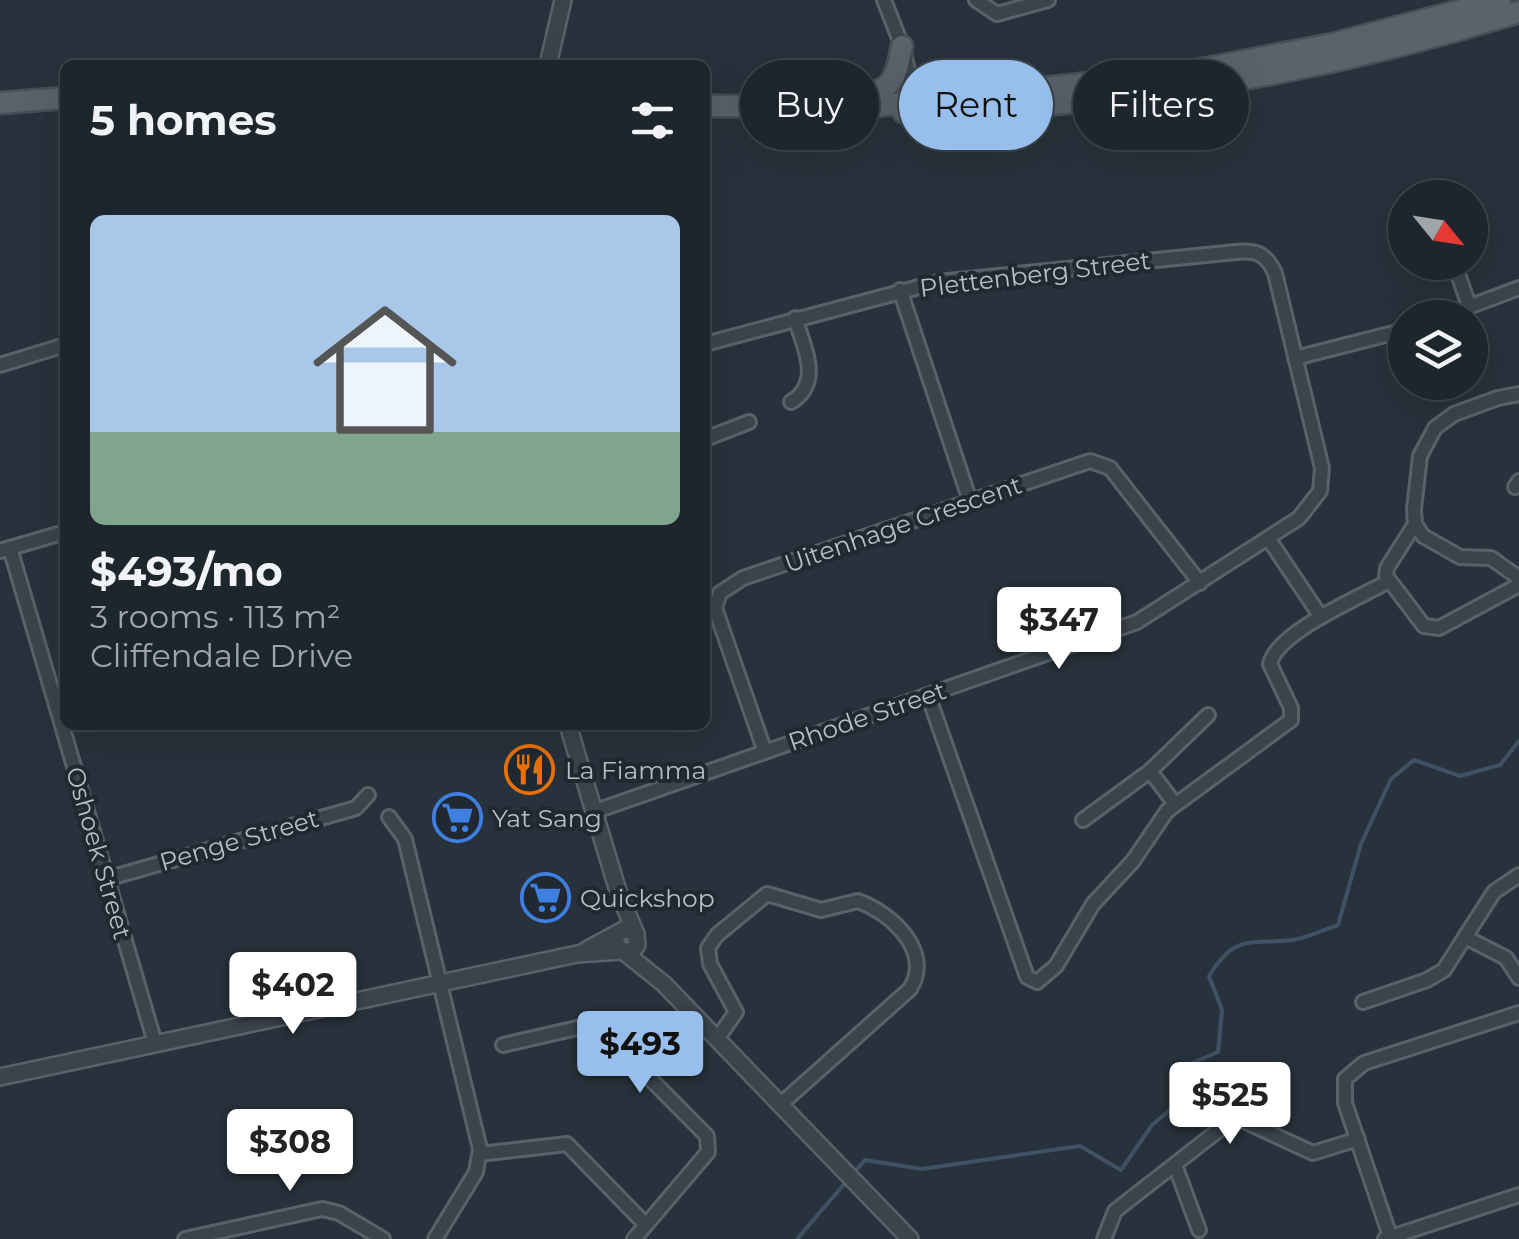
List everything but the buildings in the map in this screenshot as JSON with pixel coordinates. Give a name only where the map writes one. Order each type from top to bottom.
[{"type":"main road","points":[[1053,90],[1253,62],[1500,0]]},
{"type":"main road","points":[[1451,15],[1519,12]]},
{"type":"main road","points":[[879,90],[890,85],[898,71],[902,46]]},
{"type":"main road","points":[[0,103],[60,98]]},
{"type":"main road","points":[[710,106],[740,107]]},
{"type":"street","points":[[549,60],[563,0]]},
{"type":"street","points":[[976,0],[997,14],[1048,0]]},
{"type":"street","points":[[889,4],[906,60]]},
{"type":"street","name":"Plettenberg Street","points":[[710,343],[938,282],[1250,251],[1268,259],[1275,273],[1295,358]]},
{"type":"street","points":[[1486,300],[1519,288]]},
{"type":"street","points":[[900,290],[970,500]]},
{"type":"street","points":[[791,402],[805,392],[810,377],[795,318]]},
{"type":"street","points":[[1295,358],[1388,334]]},
{"type":"street","points":[[0,364],[60,346]]},
{"type":"street","name":"Rhode Street","points":[[593,812],[1137,622],[1200,583],[1306,512],[1316,497],[1322,468],[1295,358]]},
{"type":"street","points":[[1416,524],[1387,568],[1389,581],[1424,626],[1435,629],[1519,582],[1485,556],[1460,557],[1423,536],[1416,524],[1416,471],[1424,446],[1436,428],[1454,414],[1519,394]]},
{"type":"street","points":[[710,437],[749,422]]},
{"type":"street","name":"Uitenhage Crescent","points":[[765,752],[716,616],[720,593],[742,578],[1090,461],[1102,463],[1117,476],[1200,583]]},
{"type":"street","points":[[5,549],[60,533]]},
{"type":"street","points":[[1268,538],[1321,616]]},
{"type":"street","name":"Oshoek Street","points":[[5,549],[60,729]]},
{"type":"street","points":[[928,695],[1026,977],[1037,982],[1056,966],[1093,904],[1126,870],[1160,818],[1291,720],[1291,708],[1272,672],[1272,654],[1285,640],[1321,616],[1389,581]]},
{"type":"street","points":[[1083,820],[1150,772],[1208,716]]},
{"type":"street","name":"Oshoek Street","points":[[60,730],[154,1044]]},
{"type":"street","points":[[569,730],[618,891],[637,938],[664,984]]},
{"type":"street","points":[[1150,772],[1175,804]]},
{"type":"street","name":"Penge Street","points":[[106,879],[356,808],[368,794]]},
{"type":"street","points":[[389,817],[405,840],[480,1154],[476,1172],[435,1239]]},
{"type":"street","points":[[1363,1002],[1428,980],[1444,970],[1494,892],[1519,875]]},
{"type":"street","points":[[618,891],[620,944],[664,984],[910,1239]]},
{"type":"street","points":[[717,1040],[736,1012],[710,964],[708,948],[762,896],[778,894],[821,910],[853,901],[864,903],[904,934],[920,966],[910,990],[781,1104]]},
{"type":"street","points":[[0,1077],[620,944],[628,929],[637,938]]},
{"type":"street","points":[[1465,938],[1506,958],[1519,978]]},
{"type":"street","points":[[1519,1014],[1356,1067],[1346,1079],[1344,1094],[1388,1238],[1519,1195]]},
{"type":"street","points":[[503,1045],[586,1026],[601,1028],[707,1136],[708,1152],[634,1239]]},
{"type":"street","points":[[1104,1239],[1115,1211],[1223,1125],[1235,1120],[1313,1153],[1358,1139]]},
{"type":"street","points":[[480,1154],[557,1142],[570,1145],[646,1226]]},
{"type":"street","points":[[1176,1165],[1199,1230]]},
{"type":"street","points":[[185,1239],[322,1209],[339,1213],[383,1239]]},
{"type":"waterway","points":[[852,1175],[865,1160],[922,1169],[1080,1146],[1121,1170],[1152,1125],[1188,1095],[1180,1068],[1218,1052],[1222,1010],[1209,976],[1227,953],[1244,944],[1298,939],[1338,925],[1361,844],[1391,779],[1414,760],[1460,776],[1500,765],[1519,741]]},
{"type":"waterway","points":[[797,1239],[846,1182]]},
{"type":"place","name":"La Fiamma","points":[[530,770]]},
{"type":"place","name":"Yat Sang","points":[[457,818]]},
{"type":"place","name":"Quickshop","points":[[545,898]]}]
